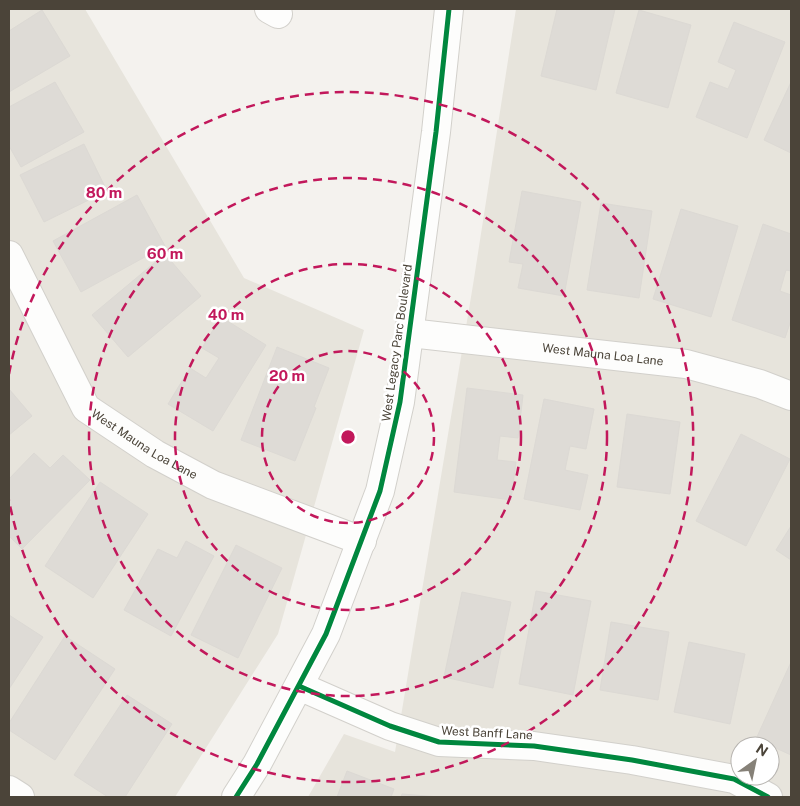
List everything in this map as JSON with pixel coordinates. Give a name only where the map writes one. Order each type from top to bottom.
[{"type":"street","name":"West Legacy Parc Boulevard","points":[[236,797],[326,634],[380,491],[400,402],[410,333],[449,9]]},
{"type":"street","name":"West Mauna Loa Lane","points":[[9,255],[86,408],[155,454],[213,485],[362,541]]},
{"type":"street","name":"West Mauna Loa Lane","points":[[410,333],[686,364],[760,384],[791,396]]},
{"type":"street","name":"West Banff Lane","points":[[299,686],[390,726],[439,742],[534,746],[632,760],[734,778],[768,797]]},
{"type":"street","points":[[9,790],[20,797]]},
{"type":"shaded area","points":[[9,9],[85,9],[244,278],[364,330],[278,634],[175,797],[9,797]]},
{"type":"shaded area","points":[[516,9],[791,9],[791,797],[308,797],[344,734],[395,752],[473,285]]},
{"type":"building","points":[[557,9],[615,9],[596,90],[541,76]]},
{"type":"building","points":[[42,10],[70,56],[9,92],[9,31]]},
{"type":"building","points":[[639,10],[691,25],[668,108],[616,93]]},
{"type":"building","points":[[734,22],[785,42],[747,138],[696,117],[710,82],[728,89],[736,70],[718,62]]},
{"type":"building","points":[[55,82],[84,132],[21,167],[9,146],[9,107]]},
{"type":"building","points":[[791,82],[791,153],[764,140]]},
{"type":"building","points":[[84,144],[107,191],[44,222],[20,175]]},
{"type":"building","points":[[522,191],[581,202],[564,296],[518,288],[523,264],[509,262]]},
{"type":"building","points":[[137,195],[165,246],[81,292],[53,241]]},
{"type":"building","points":[[601,203],[652,211],[639,298],[587,290]]},
{"type":"building","points":[[681,209],[738,226],[711,317],[653,299]]},
{"type":"building","points":[[763,224],[791,234],[791,271],[786,270],[780,291],[791,295],[791,320],[785,338],[732,320]]},
{"type":"building","points":[[165,254],[201,296],[128,357],[92,315]]},
{"type":"building","points":[[221,317],[266,345],[213,431],[168,404],[190,368],[206,378],[219,358],[202,348]]},
{"type":"building","points":[[277,347],[329,368],[314,407],[316,408],[295,461],[241,440]]},
{"type":"building","points":[[467,388],[523,395],[518,438],[500,436],[497,460],[516,462],[511,500],[454,492]]},
{"type":"building","points":[[9,389],[32,416],[9,435]]},
{"type":"building","points":[[544,399],[594,409],[586,449],[570,446],[565,470],[588,475],[580,510],[524,499]]},
{"type":"building","points":[[627,414],[680,422],[670,494],[617,487]]},
{"type":"building","points":[[741,434],[790,459],[746,546],[696,521]]},
{"type":"building","points":[[34,453],[50,468],[63,455],[90,480],[22,549],[9,536],[9,479]]},
{"type":"building","points":[[100,482],[148,514],[93,598],[45,566]]},
{"type":"building","points":[[791,526],[791,560],[776,550]]},
{"type":"building","points":[[186,541],[214,556],[171,636],[124,610],[158,549],[177,558]]},
{"type":"building","points":[[236,545],[282,568],[238,658],[191,635]]},
{"type":"building","points":[[536,591],[591,601],[573,695],[519,684]]},
{"type":"building","points":[[462,592],[511,602],[493,688],[444,677]]},
{"type":"building","points":[[9,615],[43,637],[9,689]]},
{"type":"building","points":[[611,622],[669,632],[658,700],[600,690]]},
{"type":"building","points":[[65,636],[115,669],[55,760],[9,730],[9,723]]},
{"type":"building","points":[[689,642],[745,654],[730,724],[674,712]]},
{"type":"building","points":[[791,662],[791,755],[780,750],[780,736],[757,736]]},
{"type":"building","points":[[127,695],[172,724],[125,797],[108,797],[74,775]]},
{"type":"building","points":[[347,771],[394,789],[391,797],[337,797]]},
{"type":"building","points":[[402,794],[439,797],[401,797]]},
{"type":"cycle path","points":[[236,797],[257,764],[326,634],[380,491],[400,402],[436,132],[449,9]]},
{"type":"cycle path","points":[[299,686],[390,726],[439,742],[534,746],[632,760],[734,779],[768,797]]}]
